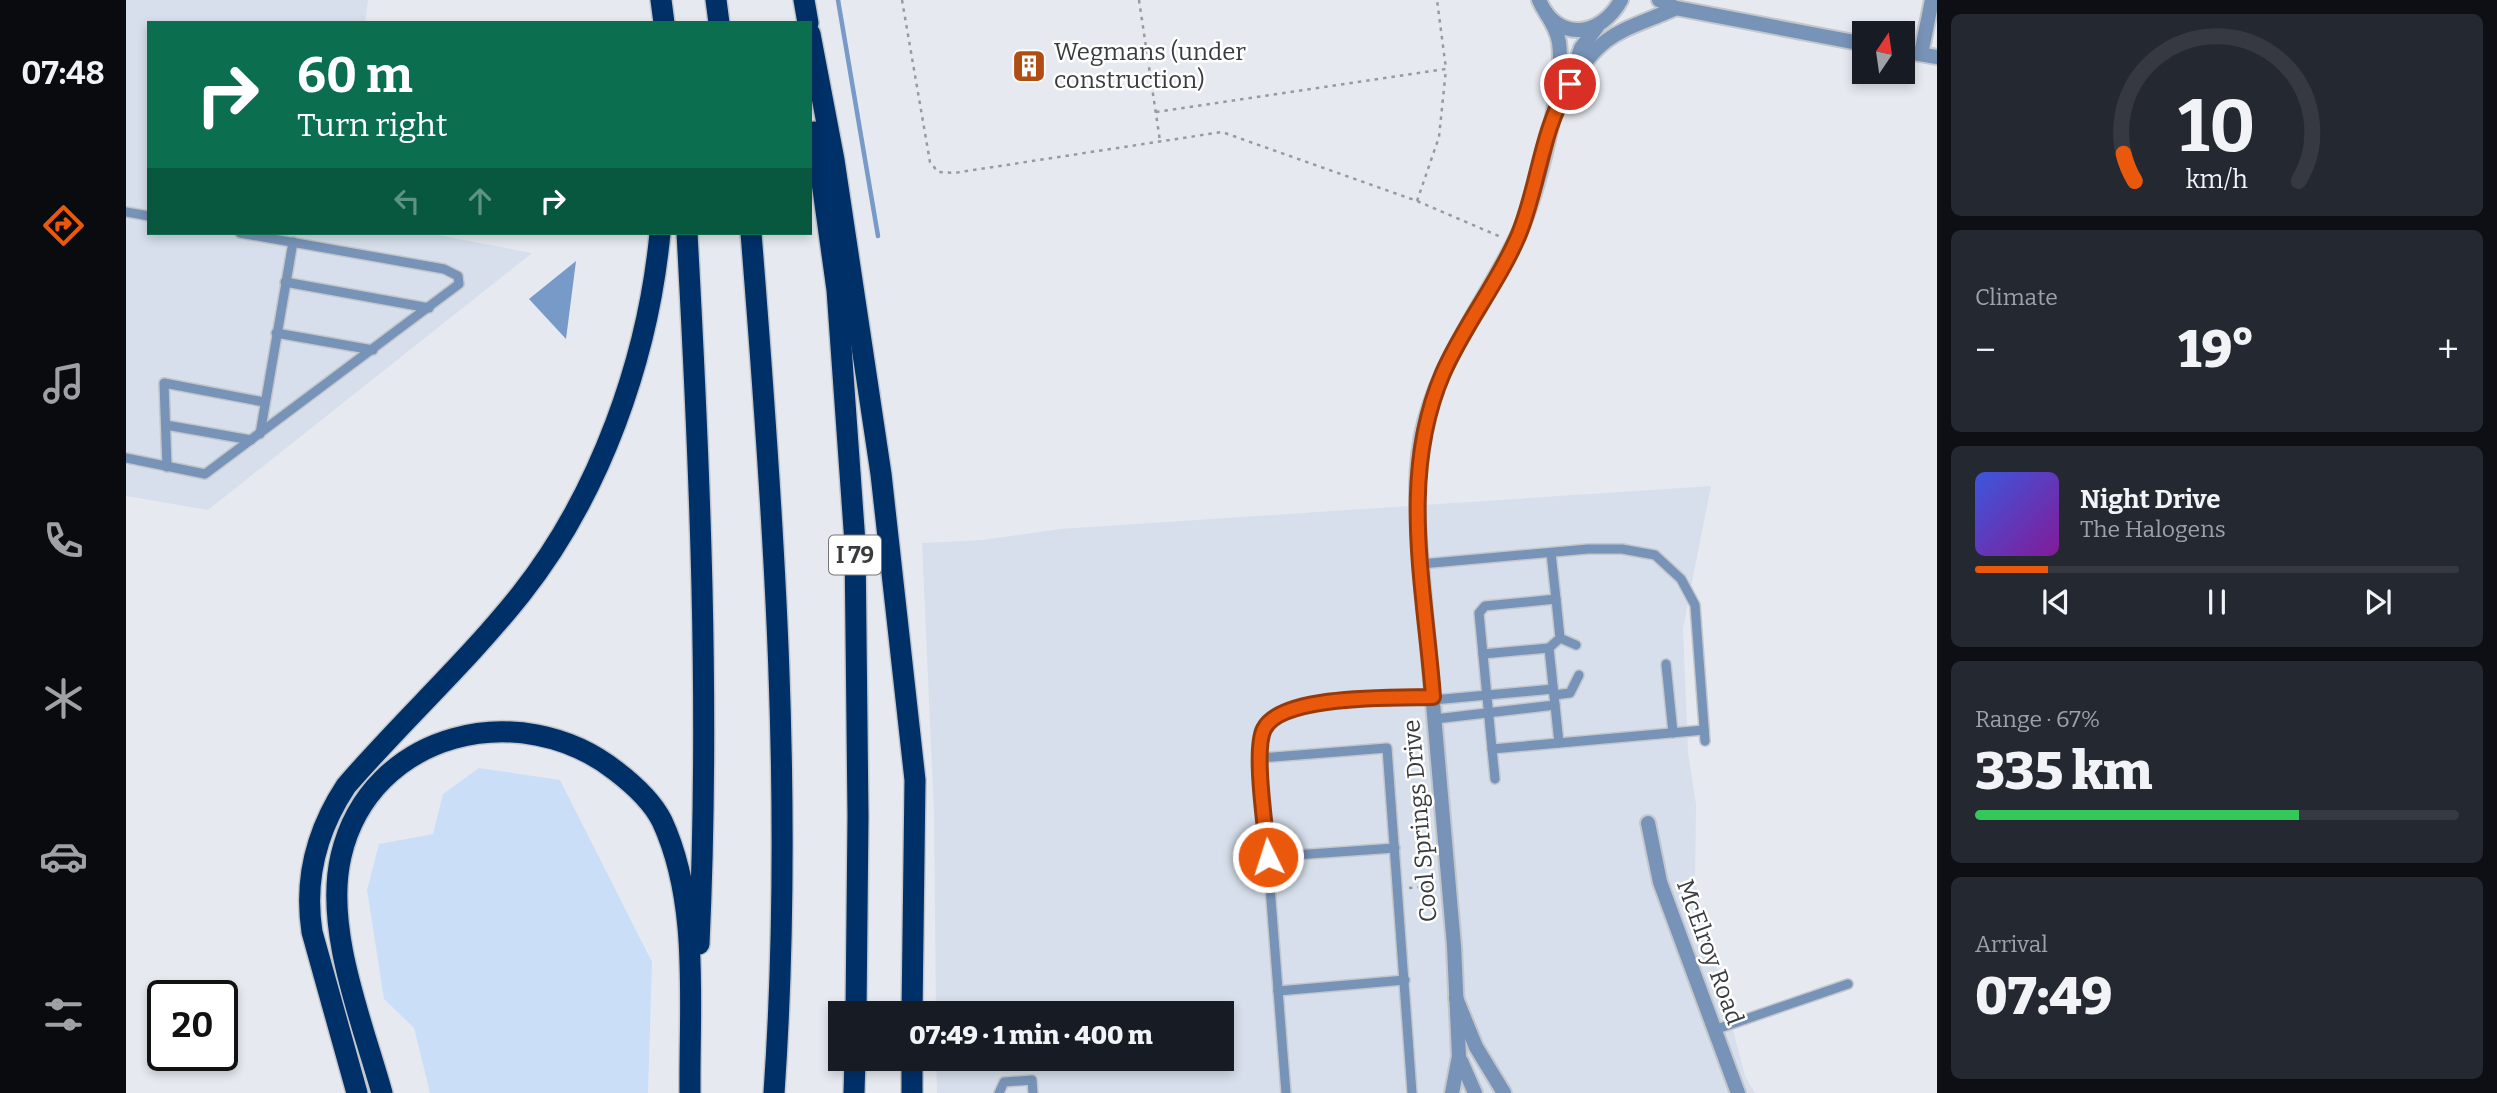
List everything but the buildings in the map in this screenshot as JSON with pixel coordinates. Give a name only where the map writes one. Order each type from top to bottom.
[{"type":"highway","points":[[660,0],[662,21]]},
{"type":"highway","points":[[716,0],[719,21]]},
{"type":"highway","points":[[796,0],[799,21]]},
{"type":"highway","points":[[804,0],[808,21]]},
{"type":"highway","points":[[812,44],[834,160],[881,474],[915,780],[912,1001]]},
{"type":"highway","name":"I 79","points":[[812,114],[837,290],[855,543],[858,844],[856,1001]]},
{"type":"highway","points":[[357,1093],[312,932],[308,907],[309,881],[324,827],[346,786],[521,594],[567,526],[613,428],[633,368],[650,299],[660,235]]},
{"type":"highway","points":[[687,235],[696,408],[704,746],[691,1093]]},
{"type":"highway","points":[[751,235],[773,505],[781,696],[783,865],[774,1093]]},
{"type":"highway","points":[[382,1093],[338,932],[337,886],[348,833],[375,785],[404,762],[444,740],[473,733],[505,730],[579,745],[636,786],[661,820],[681,878],[688,945],[691,1093]]},
{"type":"highway","points":[[854,1093],[855,1071]]},
{"type":"highway","points":[[912,1071],[912,1093]]},
{"type":"street","name":"Cool Springs Drive","points":[[1556,107],[1570,84],[1581,48],[1597,27],[1612,16],[1621,0]]},
{"type":"street","points":[[1658,0],[1676,8],[1852,42]]},
{"type":"street","points":[[1921,54],[1932,0]]},
{"type":"street","name":"Cool Springs Drive","points":[[1452,1093],[1459,1056],[1456,998],[1435,719],[1420,564],[1418,464],[1425,422],[1443,373],[1514,243],[1539,171],[1556,107],[1559,43],[1555,27],[1541,4]]},
{"type":"street","points":[[1541,4],[1556,23],[1569,29],[1597,27]]},
{"type":"street","points":[[1570,84],[1600,43],[1622,29],[1676,8]]},
{"type":"street","points":[[1915,53],[1937,57]]},
{"type":"street","name":"McElroy Road","points":[[1648,823],[1660,882],[1738,1093]]},
{"type":"street","points":[[1456,998],[1476,1047],[1504,1093]]},
{"type":"street","name":"Cool Springs Drive","points":[[1459,1056],[1475,1093]]},
{"type":"lane","points":[[126,212],[147,216]]},
{"type":"lane","points":[[126,458],[205,474],[456,288],[460,280],[453,272],[252,235]]},
{"type":"lane","points":[[260,434],[293,242]]},
{"type":"lane","points":[[285,282],[429,308]]},
{"type":"lane","points":[[276,333],[373,350]]},
{"type":"lane","points":[[167,467],[164,383],[264,402]]},
{"type":"lane","points":[[166,425],[251,440]]},
{"type":"lane","points":[[1420,564],[1588,549],[1656,555],[1681,579],[1695,606],[1704,741]]},
{"type":"lane","points":[[1551,552],[1560,638]]},
{"type":"lane","points":[[1495,779],[1479,613],[1485,606],[1556,599]]},
{"type":"lane","points":[[1560,638],[1576,645]]},
{"type":"lane","points":[[1483,654],[1549,648],[1560,638]]},
{"type":"lane","points":[[1549,648],[1559,743]]},
{"type":"lane","points":[[1666,664],[1673,733]]},
{"type":"lane","points":[[1286,1093],[1260,758],[1264,727],[1278,714],[1290,709],[1338,702],[1570,693],[1579,675]]},
{"type":"lane","points":[[1435,719],[1555,705]]},
{"type":"lane","points":[[1492,749],[1704,730]]},
{"type":"lane","points":[[1260,758],[1387,748],[1412,1093]]},
{"type":"lane","points":[[1268,857],[1395,848]]},
{"type":"lane","points":[[1278,991],[1405,981]]},
{"type":"lane","points":[[1714,1030],[1848,984]]},
{"type":"lane","points":[[999,1093],[1004,1082],[1032,1080],[1033,1093]]},
{"type":"path","points":[[902,0],[930,162],[938,172],[954,173],[1222,132],[1417,201],[1514,243]]},
{"type":"path","points":[[1139,0],[1160,141]]},
{"type":"path","points":[[1417,201],[1438,137],[1446,69],[1437,0]]},
{"type":"path","points":[[1156,112],[1446,69]]},
{"type":"path","points":[[1408,888],[1430,886]]},
{"type":"shaded area","points":[[126,0],[368,0],[365,21],[147,21],[147,235],[438,235],[532,253],[208,510],[126,496]]},
{"type":"shaded area","points":[[1711,486],[1683,628],[1688,753],[1696,804],[1695,883],[1745,1076],[1755,1093],[937,1093],[936,1071],[1234,1071],[1234,1001],[936,1001],[934,813],[922,543],[982,540],[1060,529]]},
{"type":"shaded area","points":[[479,768],[560,780],[652,962],[648,1093],[430,1093],[414,1028],[384,999],[367,890],[379,844],[433,834],[443,794]]},
{"type":"water","points":[[576,261],[566,339],[529,299]]},
{"type":"waterway","points":[[838,0],[878,236]]},
{"type":"place","name":"Wegmans (under construction)","points":[[1029,66]]},
{"type":"route","points":[[1268,857],[1260,749],[1264,727],[1278,714],[1304,706],[1433,697],[1417,511],[1418,464],[1425,422],[1443,373],[1519,235],[1556,107],[1570,84]]}]
